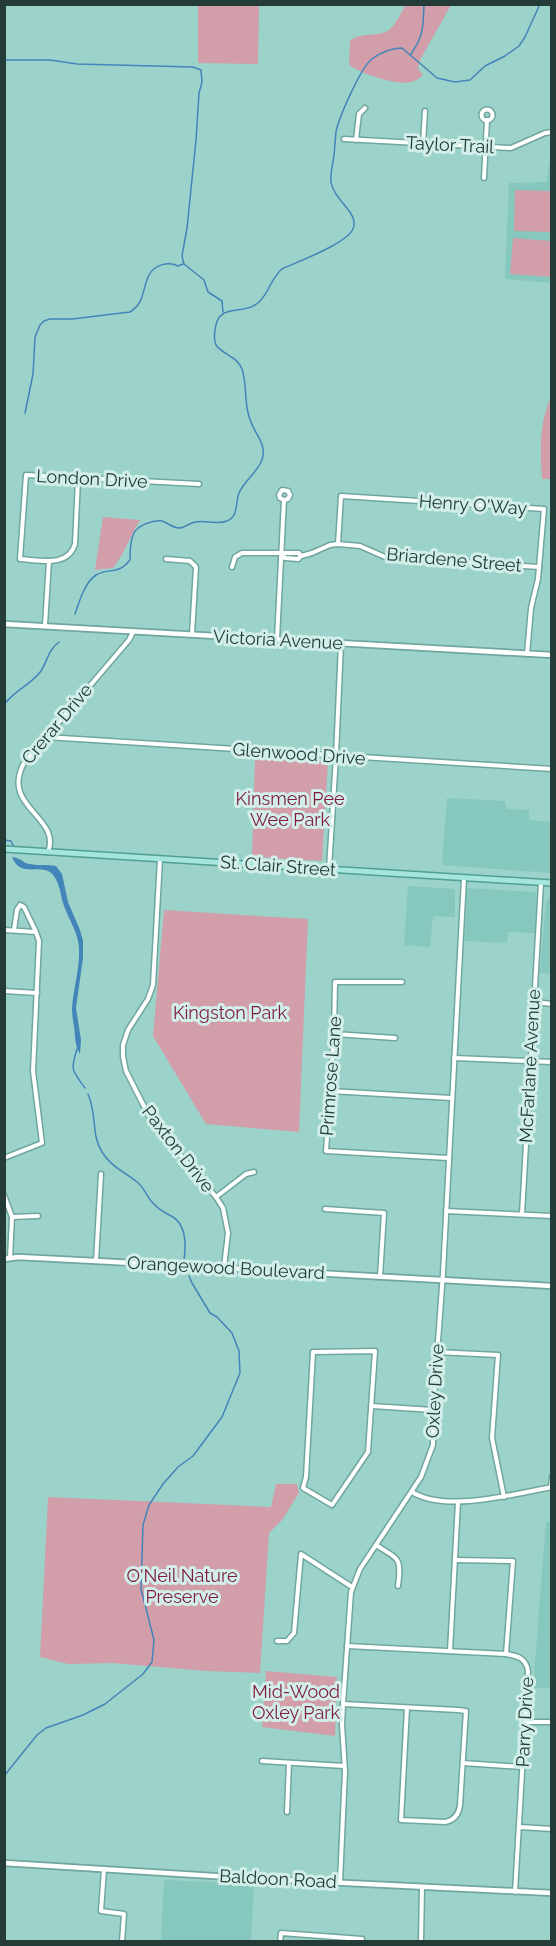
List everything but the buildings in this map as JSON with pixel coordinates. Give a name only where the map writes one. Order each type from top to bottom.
[{"type":"main road","name":"St. Clair Street","points":[[10,850],[552,883]]},
{"type":"street","points":[[356,140],[359,114],[365,108]]},
{"type":"street","points":[[423,144],[425,111]]},
{"type":"street","points":[[484,178],[487,120]]},
{"type":"street","name":"Taylor Trail","points":[[344,140],[517,147],[544,133],[552,132]]},
{"type":"street","name":"London Drive","points":[[49,561],[20,559],[26,475],[199,484]]},
{"type":"street","points":[[45,626],[49,561],[60,561],[67,558],[74,547],[78,479]]},
{"type":"street","name":"Henry O'Way","points":[[338,544],[341,496],[544,509],[527,654]]},
{"type":"street","points":[[277,640],[284,500]]},
{"type":"street","points":[[232,567],[233,560],[239,554],[286,552],[299,553],[301,556],[338,544]]},
{"type":"street","name":"Briardene Street","points":[[338,544],[360,546],[386,557],[539,567]]},
{"type":"street","points":[[166,559],[190,561],[196,567],[192,634]]},
{"type":"street","name":"Victoria Avenue","points":[[5,625],[552,655]]},
{"type":"street","name":"Crerar Drive","points":[[48,852],[51,844],[48,834],[20,800],[15,785],[20,768],[129,640],[133,632]]},
{"type":"street","points":[[329,869],[340,644]]},
{"type":"street","name":"Glenwood Drive","points":[[46,737],[552,769]]},
{"type":"street","name":"Paxton Drive","points":[[160,859],[153,985],[148,999],[128,1030],[123,1045],[123,1057],[131,1082],[150,1118],[223,1208],[228,1233],[224,1267]]},
{"type":"street","name":"Oxley Drive","points":[[340,1882],[344,1766],[343,1704],[352,1587],[360,1569],[412,1492],[428,1462],[433,1445],[436,1352],[443,1281],[464,878]]},
{"type":"street","name":"McFarlane Avenue","points":[[522,1214],[541,882]]},
{"type":"street","points":[[4,1158],[42,1143],[33,1071],[39,946],[36,932],[24,907],[20,905],[14,930]]},
{"type":"street","points":[[4,930],[36,932]]},
{"type":"street","name":"Primrose Lane","points":[[402,982],[335,982],[326,1151],[448,1158]]},
{"type":"street","points":[[4,991],[37,993]]},
{"type":"street","points":[[534,1002],[552,1004]]},
{"type":"street","points":[[334,1034],[395,1038]]},
{"type":"street","points":[[454,1058],[552,1062]]},
{"type":"street","points":[[330,1091],[451,1098]]},
{"type":"street","points":[[216,1197],[246,1174],[254,1172]]},
{"type":"street","points":[[96,1261],[101,1174]]},
{"type":"street","points":[[4,1196],[12,1217],[7,1258]]},
{"type":"street","points":[[325,1209],[384,1213],[380,1278]]},
{"type":"street","points":[[446,1211],[552,1216]]},
{"type":"street","points":[[12,1217],[38,1216]]},
{"type":"street","name":"Orangewood Boulevard","points":[[7,1258],[224,1267],[380,1278],[552,1286]]},
{"type":"street","points":[[375,1351],[372,1406],[368,1452],[332,1505],[303,1488],[306,1477],[313,1352],[375,1351]]},
{"type":"street","points":[[436,1352],[498,1355],[492,1438],[504,1497]]},
{"type":"street","points":[[372,1406],[433,1410]]},
{"type":"street","points":[[412,1492],[422,1498],[458,1502],[481,1501],[551,1488],[552,1477]]},
{"type":"street","points":[[450,1651],[458,1502]]},
{"type":"street","points":[[376,1545],[397,1559],[400,1568],[398,1586]]},
{"type":"street","points":[[277,1641],[287,1641],[294,1633],[301,1554],[352,1587]]},
{"type":"street","points":[[456,1560],[513,1561],[506,1654]]},
{"type":"street","name":"Parry Drive","points":[[347,1646],[506,1654],[521,1658],[528,1667],[515,1892]]},
{"type":"street","points":[[343,1704],[466,1711],[460,1805],[457,1816],[451,1821],[401,1820],[407,1708]]},
{"type":"street","points":[[525,1722],[552,1722]]},
{"type":"street","points":[[262,1761],[344,1766]]},
{"type":"street","points":[[463,1762],[523,1767]]},
{"type":"street","points":[[287,1812],[289,1763]]},
{"type":"street","points":[[520,1827],[552,1829]]},
{"type":"street","name":"Baldoon Road","points":[[4,1863],[552,1893]]},
{"type":"street","points":[[104,1869],[101,1911],[124,1914],[122,1941]]},
{"type":"street","points":[[421,1941],[422,1887]]},
{"type":"street","points":[[280,1941],[281,1933],[362,1939],[361,1941]]},
{"type":"shaded area","points":[[549,163],[551,163],[551,283],[505,279],[509,183],[547,182]]},
{"type":"shaded area","points":[[447,798],[505,801],[506,809],[529,810],[529,820],[551,822],[551,873],[442,865]]},
{"type":"shaded area","points":[[408,886],[455,889],[455,917],[433,916],[430,947],[404,945]]},
{"type":"shaded area","points":[[467,888],[536,892],[535,933],[508,932],[507,943],[465,941]]},
{"type":"shaded area","points":[[551,896],[551,974],[540,973],[546,902]]},
{"type":"shaded area","points":[[551,1521],[551,1688],[533,1688],[546,1522]]},
{"type":"shaded area","points":[[164,1880],[254,1884],[251,1941],[161,1941]]},
{"type":"green space","points":[[198,5],[259,5],[258,64],[198,63]]},
{"type":"green space","points":[[406,5],[451,5],[420,60],[418,69],[423,75],[417,80],[404,83],[370,75],[349,65],[350,41],[360,36],[386,32],[395,24]]},
{"type":"green space","points":[[515,190],[551,191],[551,232],[514,231]]},
{"type":"green space","points":[[513,238],[551,241],[551,277],[510,274]]},
{"type":"green space","points":[[550,399],[551,479],[542,479],[542,428]]},
{"type":"green space","points":[[103,517],[140,520],[113,568],[95,570]]},
{"type":"green space","name":"Kinsmen Pee Wee Park","points":[[255,758],[328,761],[322,861],[252,857]]},
{"type":"green space","name":"Kingston Park","points":[[164,910],[308,919],[299,1132],[206,1124],[153,1036]]},
{"type":"green space","name":"O'Neil Nature Preserve","points":[[276,1484],[297,1484],[299,1493],[282,1520],[269,1533],[260,1673],[112,1663],[68,1664],[40,1657],[48,1497],[271,1507]]},
{"type":"green space","name":"Mid-Wood Oxley Park","points":[[266,1671],[337,1677],[335,1736],[262,1727]]},
{"type":"water","points":[[12,857],[25,863],[56,866],[62,874],[68,902],[83,941],[76,1008],[81,1040],[80,1054],[76,1044],[72,1013],[79,956],[76,932],[54,876],[48,871],[22,868]]},
{"type":"waterway","points":[[411,54],[422,30],[424,4]]},
{"type":"waterway","points":[[75,614],[92,578],[101,573],[117,570],[130,560],[133,536],[142,525],[162,521],[181,528],[195,522],[223,522],[233,516],[239,493],[262,460],[263,449],[249,416],[242,369],[237,361],[216,345],[214,336],[217,322],[225,313],[245,309],[259,302],[282,269],[332,246],[349,235],[353,229],[353,218],[333,189],[331,175],[338,125],[351,93],[367,64],[382,53],[402,48],[437,78],[455,82],[470,80],[485,66],[519,46],[540,4]]},
{"type":"waterway","points":[[4,60],[193,67],[201,70],[202,82],[182,256],[184,264],[204,280],[208,292],[222,301],[223,312]]},
{"type":"waterway","points":[[25,413],[33,374],[35,337],[44,321],[130,312],[141,300],[149,275],[154,269],[166,264],[178,266],[183,264]]},
{"type":"waterway","points":[[4,705],[37,676],[48,655],[59,642]]},
{"type":"waterway","points":[[4,840],[11,841],[14,847]]},
{"type":"waterway","points":[[77,1049],[73,1066],[85,1088]]},
{"type":"waterway","points":[[88,1094],[96,1138],[102,1152],[114,1165],[140,1184],[156,1206],[178,1221],[184,1237],[184,1260]]},
{"type":"waterway","points":[[4,1776],[37,1735],[46,1728],[83,1715],[105,1704],[143,1674],[152,1662],[154,1640],[141,1589],[143,1525],[149,1505],[163,1484],[178,1467],[193,1456],[222,1417],[240,1373],[239,1351],[232,1333],[210,1313],[189,1276]]}]
